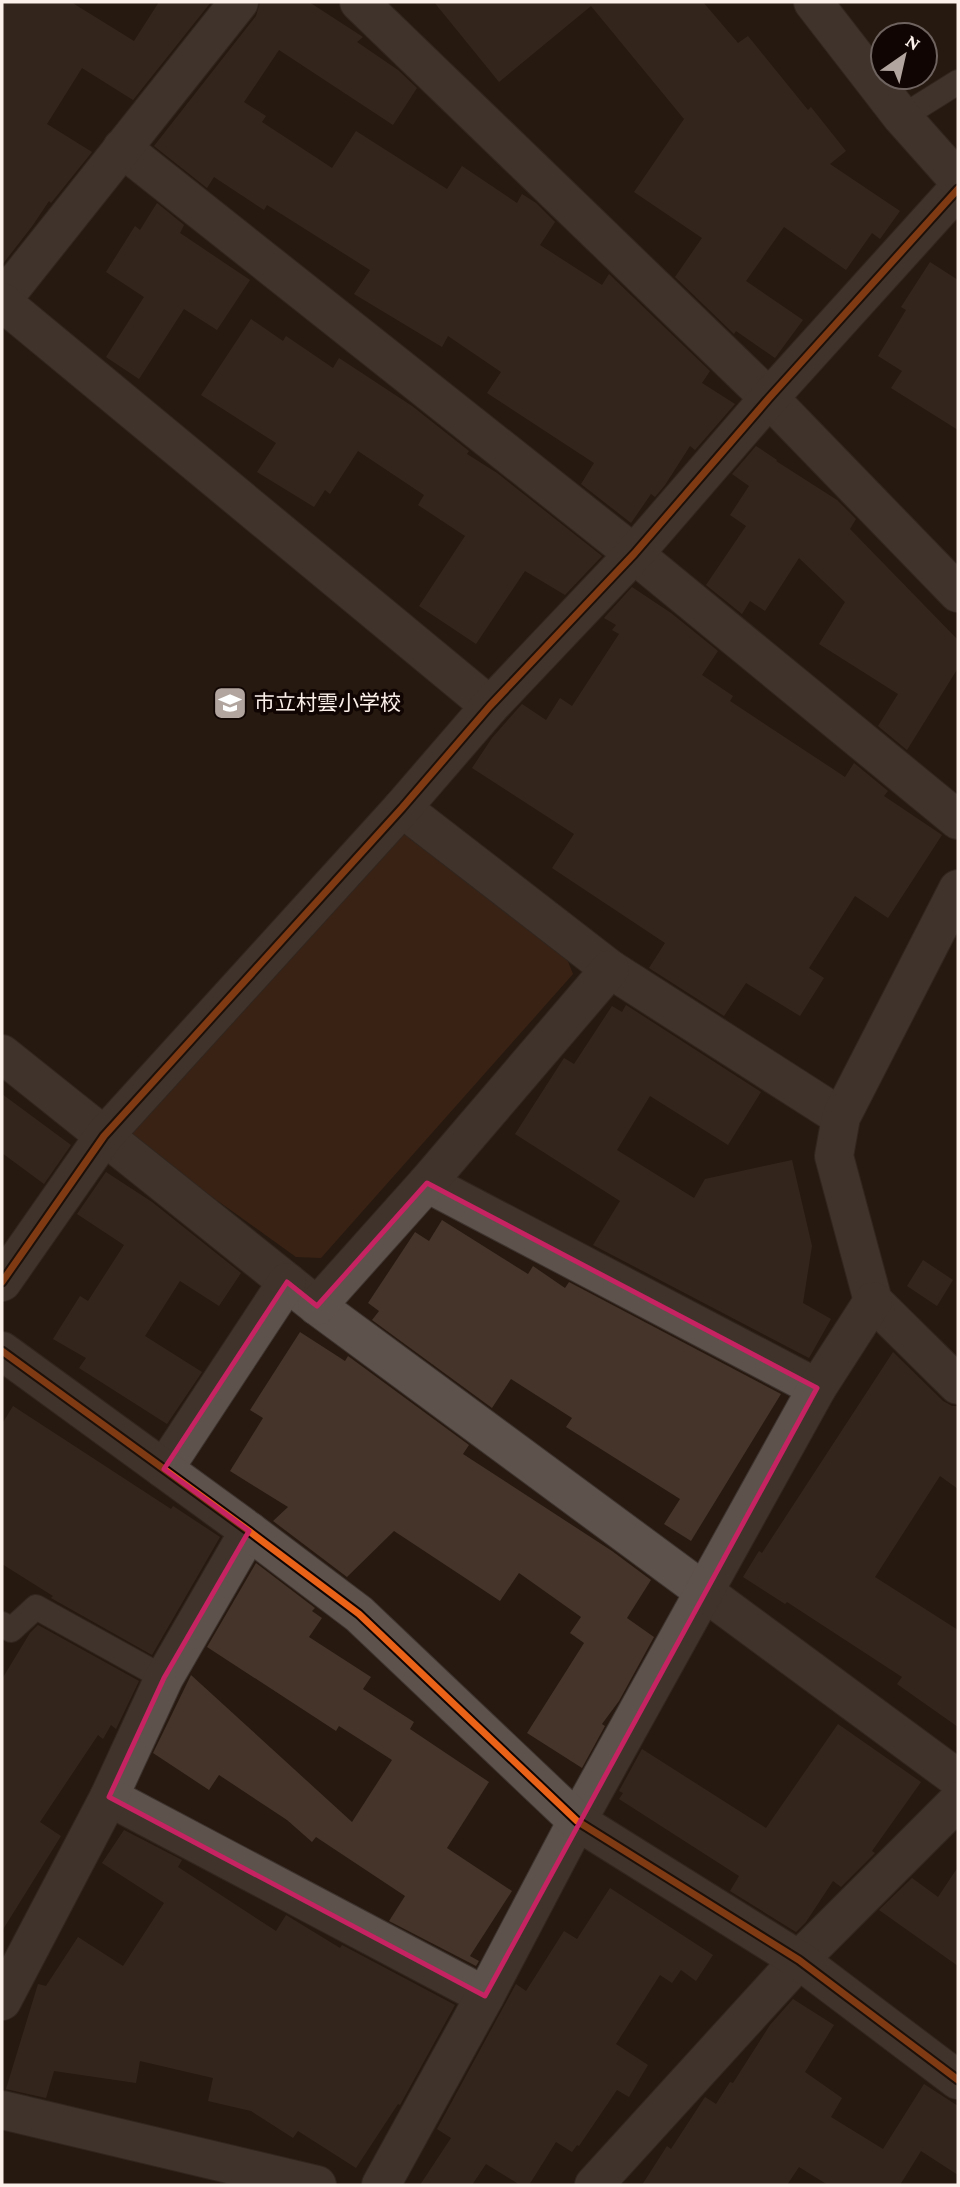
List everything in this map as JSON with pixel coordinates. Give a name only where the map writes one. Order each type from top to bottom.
[{"type":"street","points":[[239,2],[2,301],[490,706]]},
{"type":"street","points":[[359,2],[769,398],[958,593]]},
{"type":"street","points":[[813,2],[902,117],[958,180]]},
{"type":"street","points":[[122,148],[634,554],[958,820]]},
{"type":"street","points":[[2,1282],[104,1136],[402,808],[490,706],[634,554],[769,398],[958,189]]},
{"type":"street","points":[[402,808],[610,969],[841,1118]]},
{"type":"street","points":[[958,889],[841,1118],[834,1156],[873,1301],[958,1385]]},
{"type":"street","points":[[317,1306],[427,1183],[610,969]]},
{"type":"street","points":[[2,1054],[317,1306],[958,1779]]},
{"type":"street","points":[[427,1183],[817,1388]]},
{"type":"street","points":[[164,1469],[287,1282]]},
{"type":"street","points":[[381,2185],[704,1591],[817,1388],[873,1301]]},
{"type":"street","points":[[2,1351],[359,1614],[577,1821],[799,1961],[958,2080]]},
{"type":"street","points":[[2,2001],[12,1958],[109,1797],[164,1678],[249,1531]]},
{"type":"street","points":[[109,1797],[485,1996]]},
{"type":"street","points":[[594,2185],[799,1961],[958,1801]]},
{"type":"street","points":[[2,2110],[317,2185]]},
{"type":"lane","points":[[902,117],[958,82]]},
{"type":"lane","points":[[2,1624],[11,1630],[36,1607],[164,1678]]},
{"type":"highlighted area","points":[[427,1183],[817,1388],[485,1996],[109,1797],[164,1678],[249,1531],[164,1469],[287,1282],[317,1306]]},
{"type":"shaded area","points":[[391,829],[407,833],[563,949],[573,974],[321,1258],[296,1257],[133,1140],[133,1115]]},
{"type":"building","points":[[2,2],[71,2],[134,41],[159,2],[211,2],[133,100],[82,68],[47,124],[92,152],[51,203],[49,201],[2,265]]},
{"type":"building","points":[[260,2],[309,2],[363,37],[357,42],[398,70],[417,88],[393,125],[279,50],[244,102],[266,116],[262,122],[332,168],[356,131],[447,189],[462,166],[517,203],[522,194],[536,203],[555,222],[540,245],[602,285],[609,274],[710,371],[702,383],[735,404],[695,450],[690,446],[665,485],[655,497],[651,494],[631,523],[581,484],[594,463],[487,393],[501,372],[448,336],[442,347],[354,294],[370,270],[267,205],[264,210],[214,177],[207,188],[154,146],[256,16]]},
{"type":"building","points":[[434,2],[703,2],[738,43],[748,36],[808,110],[811,107],[846,151],[830,164],[900,211],[880,239],[872,233],[846,270],[784,227],[746,281],[803,320],[775,358],[736,331],[734,334],[675,277],[702,238],[634,192],[684,119],[591,6],[499,82]]},
{"type":"building","points":[[157,203],[184,225],[180,233],[250,280],[217,330],[184,309],[139,379],[106,357],[144,297],[106,272],[135,226],[140,230]]},
{"type":"building","points":[[930,262],[958,280],[958,430],[891,388],[902,371],[878,356],[906,310],[901,307]]},
{"type":"building","points":[[251,319],[283,341],[286,336],[333,368],[339,358],[412,406],[469,451],[467,454],[497,473],[602,556],[565,595],[525,571],[476,644],[419,606],[465,536],[418,505],[424,495],[358,451],[330,494],[325,490],[314,507],[257,472],[276,443],[201,395]]},
{"type":"building","points":[[756,446],[837,500],[856,519],[850,529],[958,640],[958,668],[907,750],[878,726],[898,694],[819,644],[845,602],[799,558],[765,611],[750,601],[742,614],[706,585],[746,526],[730,515],[749,486],[732,474]]},
{"type":"building","points":[[632,587],[671,613],[718,651],[702,675],[733,696],[730,701],[845,777],[854,763],[888,791],[884,796],[942,835],[888,918],[855,896],[809,968],[824,978],[800,1016],[746,983],[724,1016],[649,968],[665,943],[552,868],[574,834],[472,768],[492,738],[522,704],[546,720],[560,698],[572,706],[619,634],[612,630],[616,625],[604,618]]},
{"type":"building","points":[[626,1005],[761,1092],[728,1145],[650,1096],[617,1150],[694,1198],[705,1179],[792,1160],[812,1246],[803,1303],[831,1319],[809,1358],[593,1245],[620,1201],[515,1134],[564,1058],[574,1064],[612,1006],[622,1012]]},
{"type":"building","points":[[2,1094],[71,1145],[44,1184],[2,1153]]},
{"type":"building","points":[[106,1172],[152,1202],[241,1273],[219,1306],[180,1281],[145,1336],[202,1372],[167,1424],[79,1368],[86,1358],[53,1339],[80,1296],[88,1301],[124,1245],[77,1214]]},
{"type":"building","points":[[442,1220],[528,1274],[533,1266],[565,1288],[569,1282],[781,1394],[691,1541],[664,1524],[680,1499],[566,1427],[572,1418],[511,1379],[492,1408],[372,1320],[379,1311],[368,1303],[415,1232],[429,1241]]},
{"type":"building","points":[[923,1260],[953,1280],[937,1306],[907,1286]]},
{"type":"building","points":[[300,1332],[345,1361],[348,1356],[469,1445],[463,1454],[612,1551],[651,1580],[627,1618],[654,1637],[619,1701],[602,1724],[605,1726],[582,1768],[527,1733],[584,1643],[570,1633],[581,1617],[519,1573],[500,1601],[394,1531],[347,1577],[273,1521],[288,1507],[230,1471],[263,1418],[250,1410]]},
{"type":"building","points":[[893,1352],[943,1401],[958,1406],[958,1489],[940,1476],[875,1577],[958,1630],[958,1727],[897,1684],[902,1677],[787,1602],[785,1604],[743,1577],[759,1551],[762,1553]]},
{"type":"building","points":[[13,1406],[171,1509],[173,1506],[220,1537],[152,1655],[51,1598],[53,1596],[2,1564],[2,1424]]},
{"type":"building","points":[[256,1563],[315,1608],[312,1611],[322,1618],[309,1637],[371,1677],[363,1689],[414,1722],[410,1729],[489,1782],[447,1848],[512,1891],[470,1956],[479,1961],[476,1966],[389,1921],[405,1896],[316,1837],[312,1842],[287,1820],[219,1775],[209,1790],[153,1753],[191,1675],[352,1822],[392,1760],[339,1726],[336,1731],[207,1647]]},
{"type":"building","points":[[38,1625],[139,1681],[116,1729],[111,1725],[103,1739],[98,1735],[40,1822],[61,1836],[2,1931],[2,1679],[30,1633]]},
{"type":"building","points":[[838,1724],[921,1782],[872,1851],[875,1853],[841,1887],[833,1881],[806,1922],[796,1932],[730,1891],[739,1876],[619,1799],[623,1793],[619,1791],[642,1749],[766,1828]]},
{"type":"building","points":[[124,1830],[182,1860],[178,1867],[276,1931],[286,1915],[340,1948],[342,1945],[455,2005],[400,2105],[398,2104],[356,2168],[298,2131],[293,2138],[251,2111],[208,2101],[213,2078],[140,2061],[136,2083],[54,2071],[46,2098],[6,2089],[38,1984],[46,1986],[78,1937],[123,1966],[164,1903],[102,1863]]},
{"type":"building","points":[[958,1867],[958,1966],[879,1910],[912,1878],[938,1897]]},
{"type":"building","points":[[610,1888],[713,1955],[696,1981],[681,1970],[672,1983],[660,1975],[616,2044],[648,2065],[629,2097],[617,2090],[579,2146],[572,2152],[556,2142],[529,2185],[520,2185],[486,2164],[472,2185],[420,2185],[451,2138],[437,2129],[516,1984],[526,1991],[564,1931],[577,1939]]},
{"type":"building","points":[[793,1999],[834,2025],[805,2072],[842,2098],[831,2117],[883,2149],[924,2084],[958,2106],[958,2175],[921,2151],[900,2185],[828,2185],[799,2167],[787,2185],[642,2185],[667,2146],[671,2149],[705,2097],[716,2104],[730,2082],[733,2083],[770,2025]]},
{"type":"cycle path","points":[[2,1282],[104,1136],[402,808],[490,706],[634,554],[769,398],[958,189]]},
{"type":"cycle path","points":[[2,1351],[359,1614],[577,1821],[799,1960],[958,2080]]},
{"type":"place","name":"市立村雲小学校","points":[[230,703]]}]
